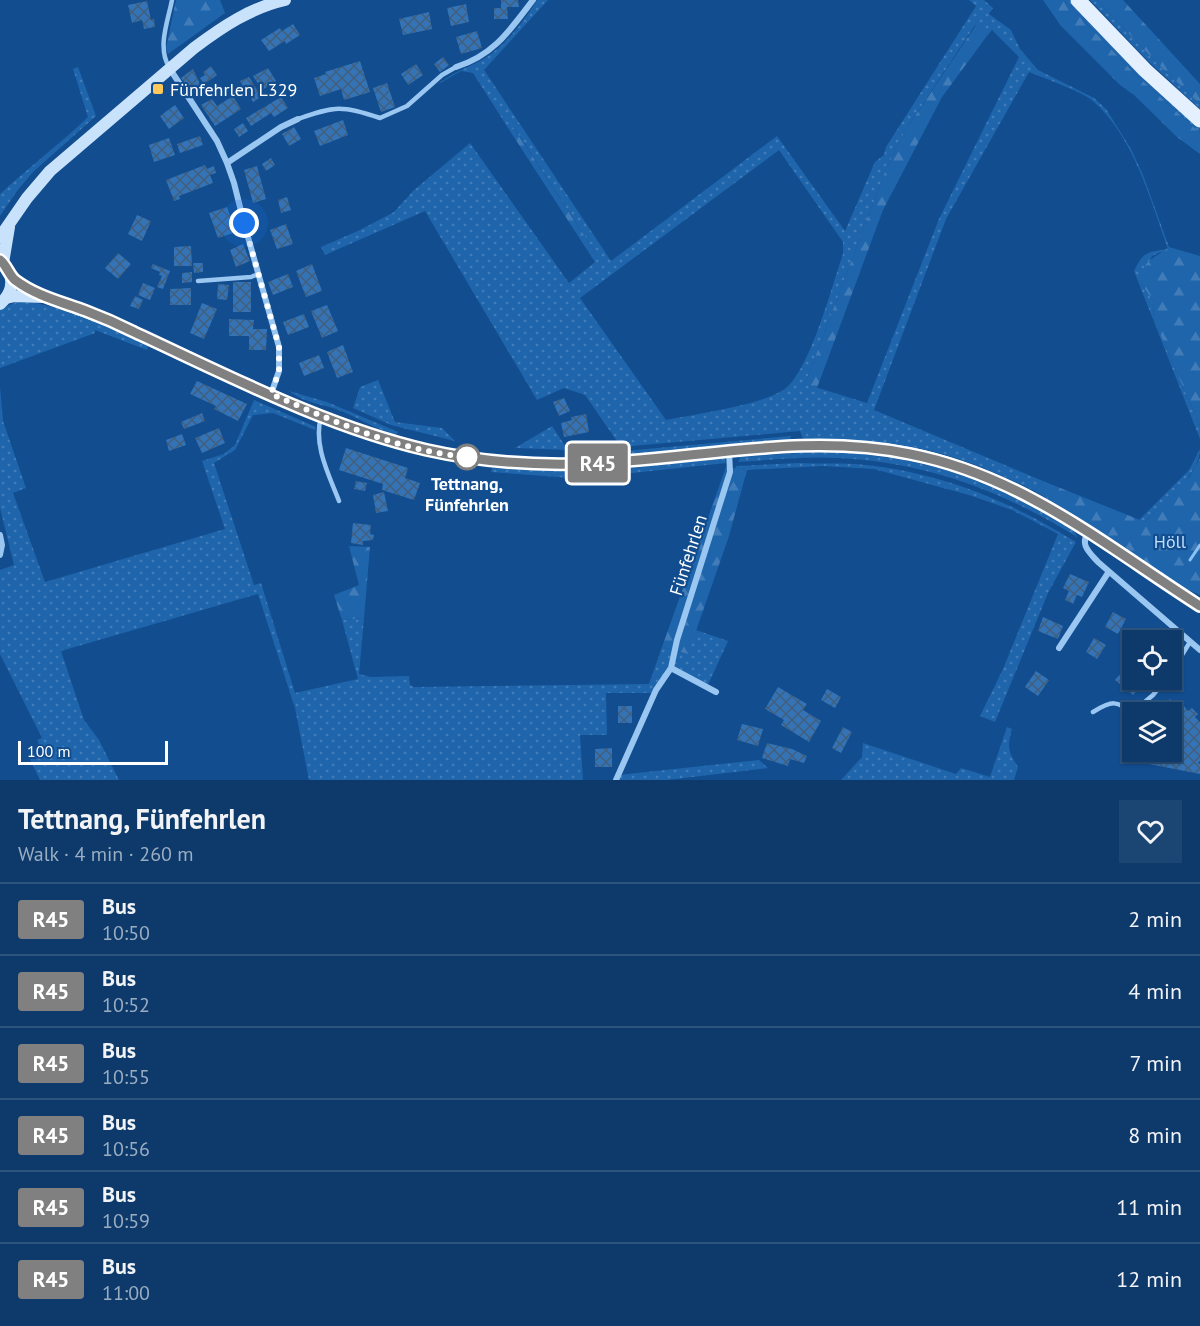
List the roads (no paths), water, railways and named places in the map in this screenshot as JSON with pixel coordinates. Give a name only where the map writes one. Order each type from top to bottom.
[{"type":"main road","points":[[3,301],[11,287],[11,277],[2,261],[3,231],[50,171],[170,68],[231,21],[285,0]]},
{"type":"main road","points":[[1078,0],[1145,70],[1200,120]]},
{"type":"main road","points":[[11,277],[48,298],[113,322],[321,416],[399,443],[450,454],[494,461],[579,464],[822,445],[909,453],[961,467],[999,481],[1049,506],[1200,606]]},
{"type":"main road","points":[[3,301],[15,296],[48,298]]},
{"type":"street","points":[[456,67],[476,60],[492,49],[533,0]]},
{"type":"street","points":[[170,68],[217,141],[227,162],[279,347],[279,371],[271,394]]},
{"type":"street","points":[[227,162],[281,127],[298,120]]},
{"type":"street","name":"Fünfehrlen","points":[[616,780],[656,690],[671,668],[677,640],[730,472],[729,451]]},
{"type":"street","points":[[1089,532],[1084,538],[1084,543],[1088,551],[1108,573],[1200,650]]},
{"type":"street","points":[[0,535],[2,545],[0,555]]},
{"type":"street","points":[[1059,648],[1108,573]]},
{"type":"street","points":[[671,668],[716,692]]},
{"type":"lane","points":[[170,68],[163,45],[172,0]]},
{"type":"lane","points":[[298,120],[338,107],[351,108],[380,118],[407,106],[442,75],[456,67]]},
{"type":"lane","points":[[198,281],[252,277],[258,274]]},
{"type":"lane","points":[[321,416],[318,425],[319,444],[339,501]]},
{"type":"lane","points":[[1182,654],[1190,642]]},
{"type":"lane","points":[[1145,702],[1157,690]]},
{"type":"lane","points":[[1093,712],[1113,702],[1122,705]]},
{"type":"waterway","points":[[1190,560],[1200,545]]},
{"type":"place","name":"Fünfehrlen L329","points":[[158,89]]},
{"type":"place","name":"Tettnang, Fünfehrlen","points":[[467,457]]},
{"type":"park label","name":"Höll","points":[[1170,541]]}]
